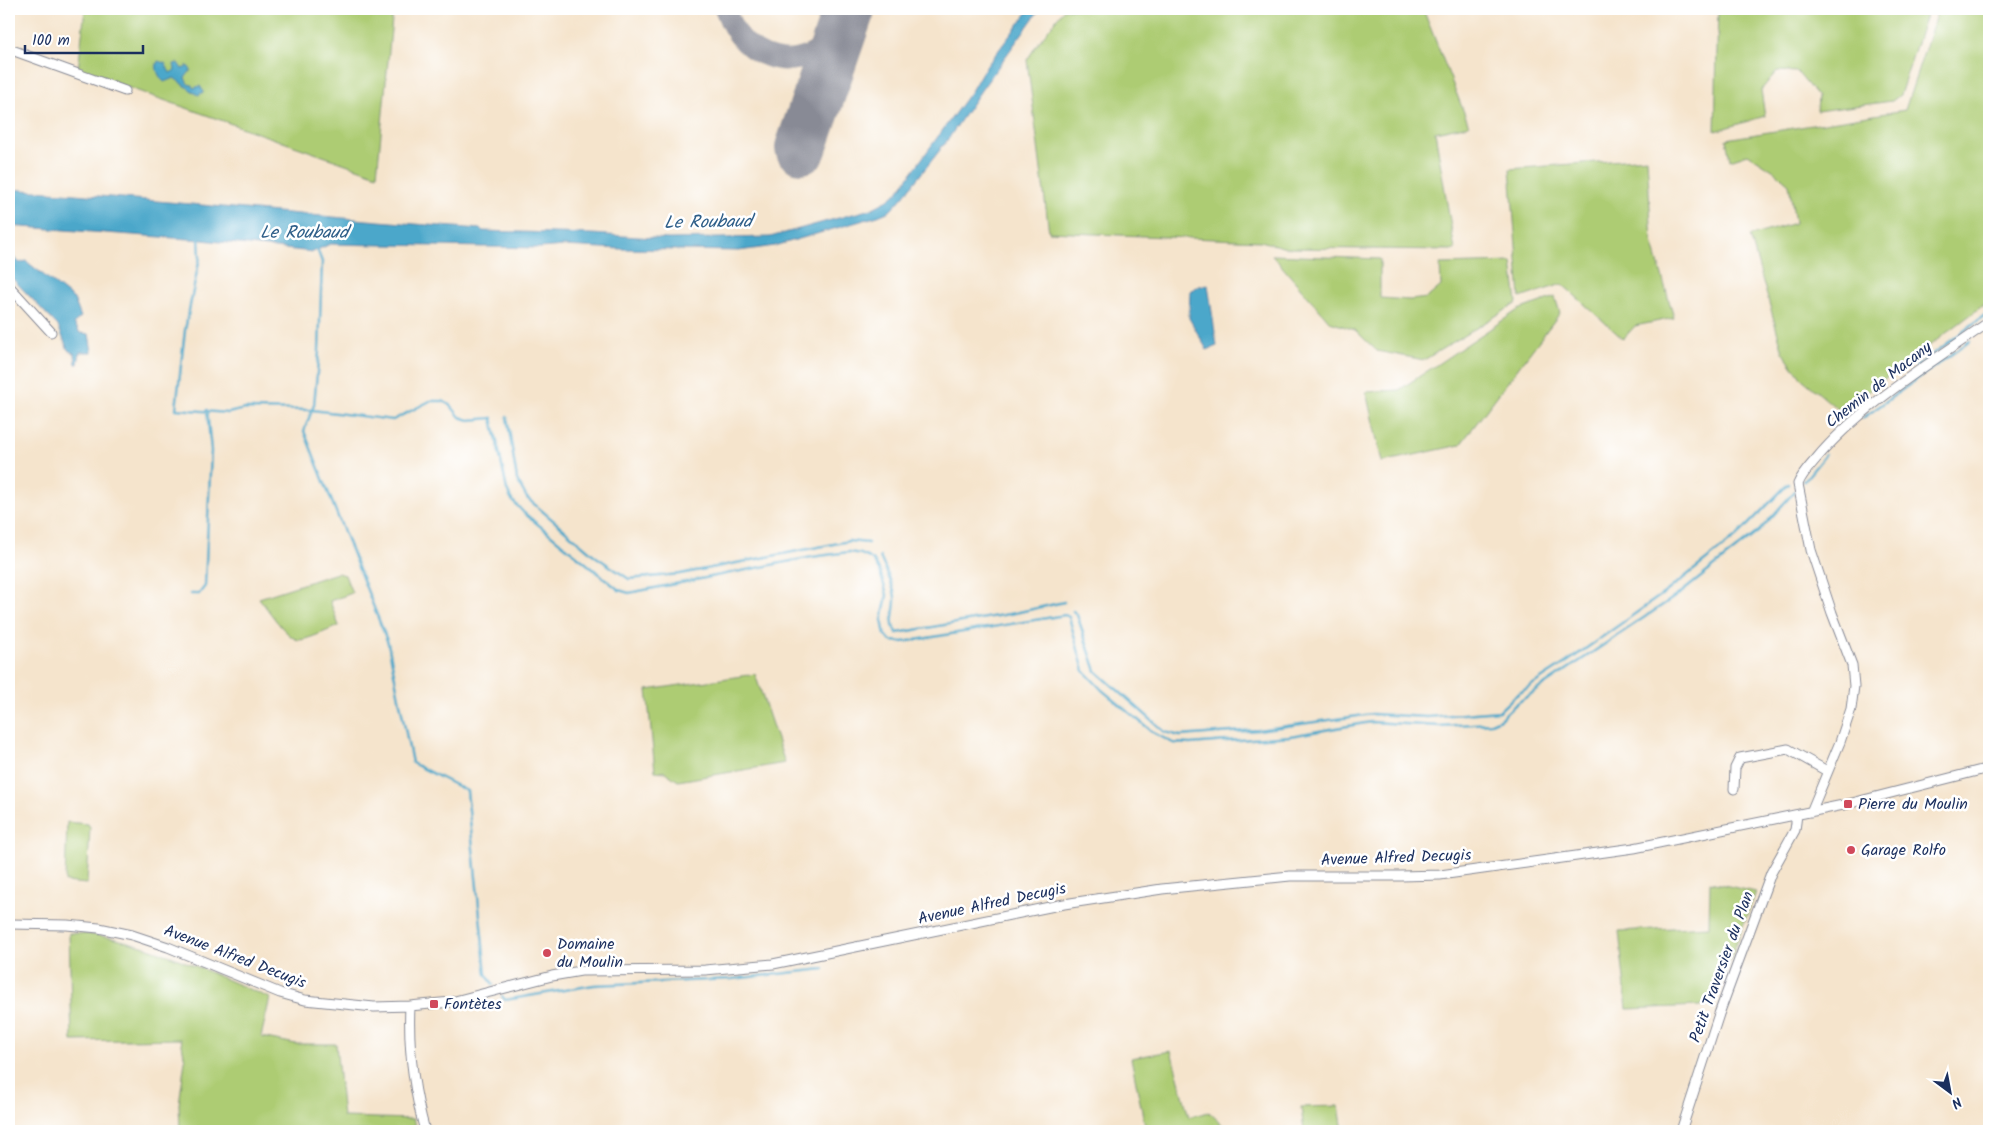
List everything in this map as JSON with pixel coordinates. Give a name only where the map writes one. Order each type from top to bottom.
[{"type":"street","points":[[9,49],[125,91]]},
{"type":"street","points":[[9,286],[51,332]]},
{"type":"street","name":"Chemin de Macany","points":[[1827,772],[1851,709],[1854,686],[1852,665],[1811,550],[1798,484],[1800,478],[1845,428],[1908,378],[1989,322]]},
{"type":"street","points":[[1734,789],[1735,768],[1740,758],[1788,750],[1827,772],[1811,812]]},
{"type":"street","name":"Avenue Alfred Decugis","points":[[9,924],[67,925],[99,928],[132,935],[168,947],[280,993],[305,1000],[374,1007],[410,1006],[451,1002],[552,976],[581,971],[705,970],[773,964],[1047,908],[1162,889],[1290,876],[1401,876],[1482,870],[1634,848],[1811,812],[1989,768]]},
{"type":"street","name":"Petit Traversier du Plan","points":[[1681,1131],[1719,1014],[1772,873],[1795,830],[1797,815]]},
{"type":"street","points":[[410,1006],[410,1035],[414,1082],[425,1131]]},
{"type":"green space","points":[[85,9],[393,9],[377,175],[78,70]]},
{"type":"green space","points":[[1064,9],[1423,9],[1469,125],[1435,132],[1455,250],[1286,248],[1261,241],[1049,232],[1027,60]]},
{"type":"green space","points":[[1718,9],[1928,9],[1900,95],[1892,101],[1817,111],[1818,97],[1797,72],[1777,71],[1761,90],[1765,116],[1715,131]]},
{"type":"green space","points":[[1938,9],[1989,9],[1989,301],[1841,412],[1801,378],[1783,352],[1750,236],[1795,223],[1789,184],[1774,171],[1748,154],[1730,160],[1726,139],[1905,110]]},
{"type":"green space","points":[[1647,158],[1652,241],[1674,318],[1635,326],[1623,339],[1562,284],[1520,298],[1510,169]]},
{"type":"green space","points":[[1272,255],[1380,259],[1380,298],[1410,300],[1427,298],[1441,286],[1440,264],[1512,262],[1517,303],[1424,360],[1377,351],[1355,330],[1330,322]]},
{"type":"green space","points":[[1555,297],[1560,313],[1460,445],[1382,462],[1366,392],[1399,390],[1518,310]]},
{"type":"green space","points":[[337,573],[345,575],[352,593],[330,601],[339,626],[308,638],[299,640],[289,634],[259,598]]},
{"type":"green space","points":[[755,674],[785,763],[678,781],[665,772],[655,771],[647,690]]},
{"type":"green space","points":[[67,822],[88,824],[90,827],[87,884],[65,882]]},
{"type":"green space","points":[[1710,882],[1756,892],[1715,999],[1700,1006],[1627,1009],[1619,931],[1709,926]]},
{"type":"green space","points":[[69,933],[95,935],[146,947],[172,956],[270,998],[261,1037],[296,1044],[336,1044],[343,1117],[413,1119],[418,1131],[180,1131],[179,1104],[185,1061],[181,1039],[72,1041]]},
{"type":"green space","points":[[1171,1051],[1189,1117],[1209,1112],[1229,1131],[1146,1131],[1131,1058]]},
{"type":"green space","points":[[1339,1106],[1343,1131],[1304,1131],[1301,1107]]},
{"type":"water","name":"Le Roubaud","points":[[1030,9],[1040,9],[944,145],[940,147],[940,150],[890,211],[775,246],[739,251],[564,246],[540,248],[330,244],[313,252],[202,240],[9,226],[9,189],[481,229],[482,231],[592,234],[669,239],[770,237],[871,209],[897,193],[971,91],[982,72]]},
{"type":"water","points":[[158,61],[165,63],[170,73],[175,70],[174,64],[178,63],[182,69],[187,67],[187,65],[191,70],[185,78],[188,84],[192,85],[193,88],[200,86],[204,92],[198,95],[174,78],[164,82],[158,72]]},
{"type":"water","points":[[9,253],[20,263],[26,261],[74,299],[81,317],[74,323],[80,333],[89,334],[92,352],[80,352],[78,364],[76,364],[75,354],[68,350],[58,326],[9,275]]},
{"type":"water","points":[[1208,285],[1217,346],[1207,350],[1189,318],[1190,291],[1198,286]]},
{"type":"waterway","points":[[199,238],[200,257],[185,330],[176,409],[228,413],[245,409],[312,410],[393,420],[430,401],[443,401],[451,406],[460,417],[469,420],[493,418]]},
{"type":"waterway","points":[[317,249],[322,262],[319,351],[314,405],[304,431],[388,643],[412,763],[467,791],[486,974],[493,984]]},
{"type":"waterway","points":[[1916,367],[1989,312]]},
{"type":"waterway","points":[[1863,418],[1970,341]]},
{"type":"waterway","points":[[191,594],[199,594],[205,586],[211,451],[207,410]]},
{"type":"waterway","points":[[1834,431],[1860,410]]},
{"type":"waterway","points":[[507,417],[517,480],[527,498],[595,556],[629,579],[680,574],[849,541],[868,543]]},
{"type":"waterway","points":[[492,418],[507,490],[511,499],[524,513],[619,590],[629,593],[812,557],[849,552],[861,554],[873,560],[880,572],[887,595],[882,620],[885,635],[891,641],[903,642],[1065,615],[1069,617],[1084,671],[1102,690],[1154,733],[1173,743],[1190,744],[1290,736],[1371,722],[1439,726],[1491,723],[1500,719],[1516,704],[1682,592],[1759,531],[1795,491]]},
{"type":"waterway","points":[[1814,455],[1826,441]]},
{"type":"waterway","points":[[1804,481],[1825,455]]},
{"type":"waterway","points":[[1797,474],[1807,463]]},
{"type":"waterway","points":[[1073,611],[1077,615],[1096,671],[1165,732],[1180,736],[1258,730],[1372,714],[1427,717],[1499,711],[1515,696],[1567,662],[1667,591],[1737,536],[1788,484]]},
{"type":"waterway","points":[[880,557],[895,593],[893,625],[897,633],[1015,613],[1064,602]]},
{"type":"waterway","points":[[502,996],[505,1000],[594,985],[732,979],[824,969]]},
{"type":"taxiway","points":[[725,9],[735,30],[752,48],[763,55],[786,60],[810,55],[821,48],[846,19]]},
{"type":"runway","points":[[801,148],[849,9]]},
{"type":"place","name":"Pierre du Moulin","points":[[1848,804]]},
{"type":"place","name":"Garage Rolfo","points":[[1851,850]]},
{"type":"place","name":"Domaine du Moulin","points":[[547,953]]},
{"type":"place","name":"Fontètes","points":[[434,1004]]}]
